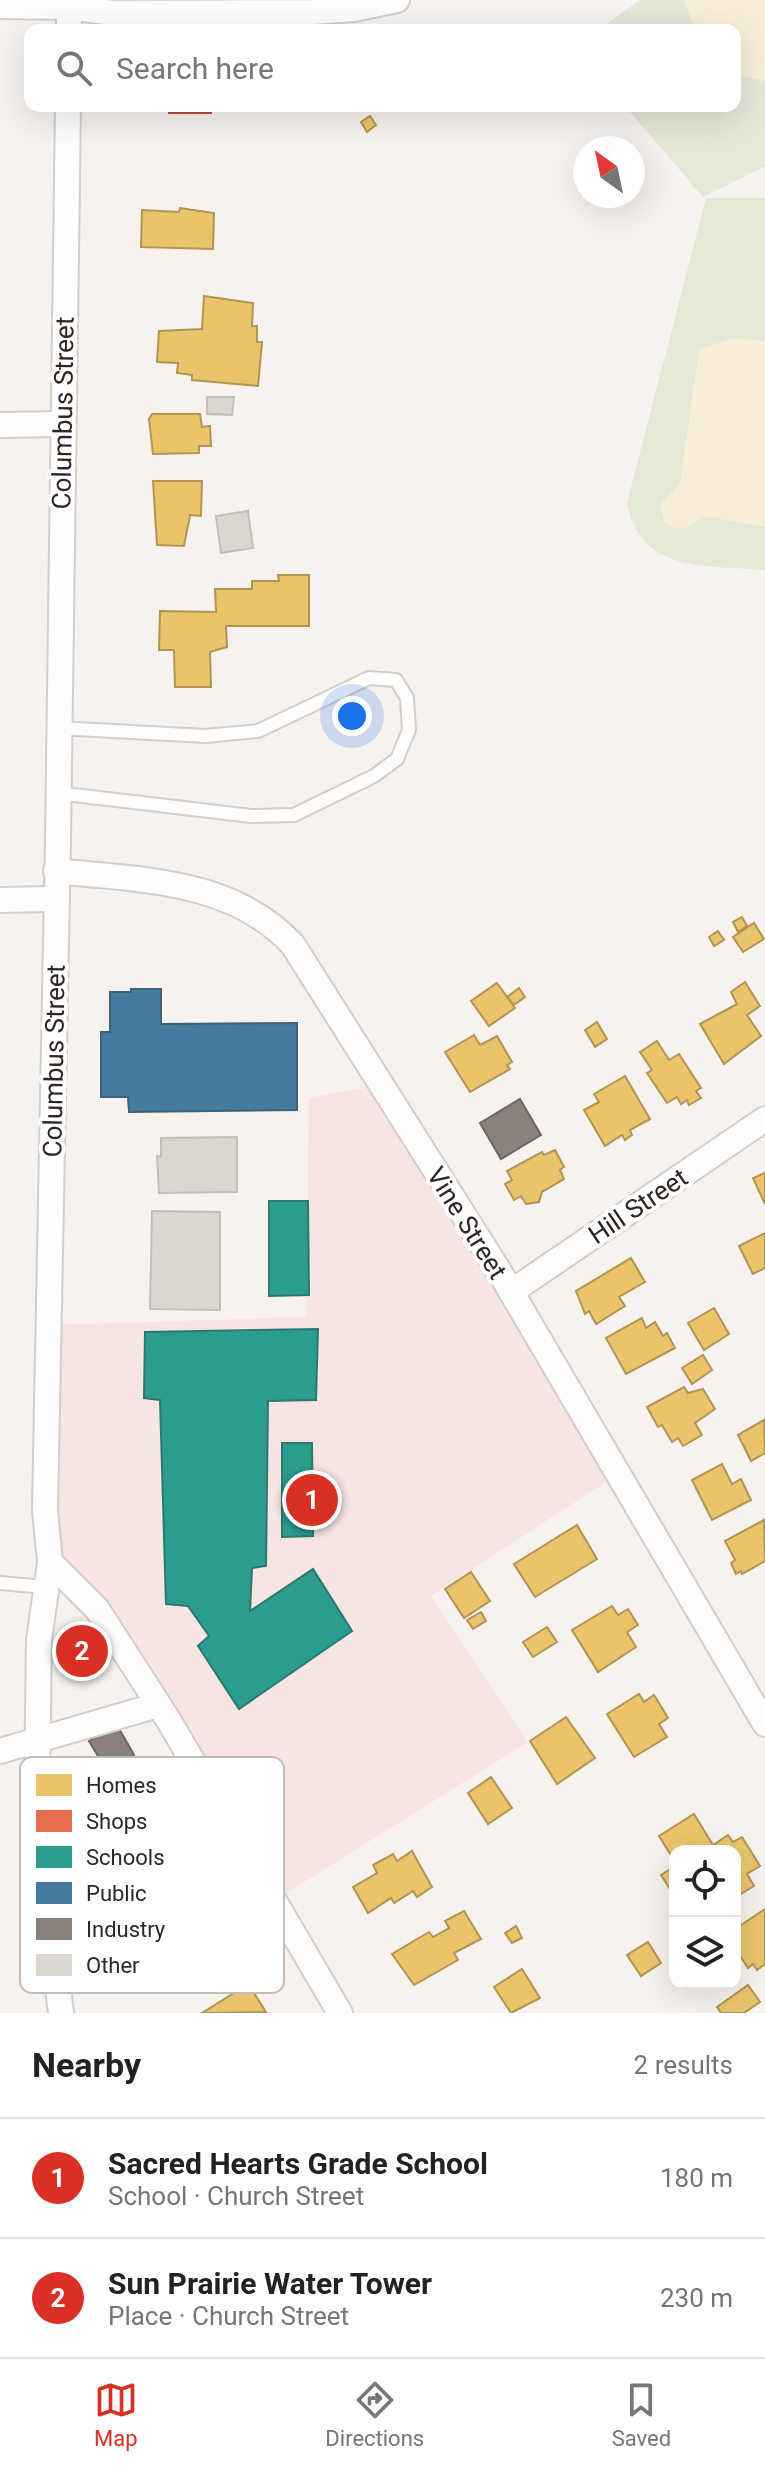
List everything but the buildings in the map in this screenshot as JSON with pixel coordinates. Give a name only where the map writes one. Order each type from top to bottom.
[{"type":"street","points":[[0,6],[113,13],[311,12],[354,9],[397,0]]},
{"type":"street","name":"Columbus Street","points":[[38,1757],[39,1640],[50,1562],[45,1510],[55,1092],[54,899],[68,112]]},
{"type":"street","points":[[0,425],[62,424]]},
{"type":"street","name":"Vine Street","points":[[56,871],[156,881],[217,895],[242,903],[275,925],[312,970],[511,1292],[765,1724]]},
{"type":"street","points":[[0,900],[54,899]]},
{"type":"street","name":"Hill Street","points":[[511,1292],[765,1119]]},
{"type":"street","points":[[50,1562],[97,1609],[189,1757]]},
{"type":"street","points":[[0,1751],[158,1705]]},
{"type":"street","points":[[284,1918],[340,2013]]},
{"type":"street","name":"Columbus Street","points":[[58,1993],[61,2013]]},
{"type":"lane","points":[[57,793],[251,816],[294,815],[374,776],[397,759],[409,730],[407,698],[396,680],[369,678],[258,731],[205,736],[58,728]]},
{"type":"lane","points":[[0,1583],[45,1587]]},
{"type":"shaded area","points":[[381,1084],[617,1475],[431,1596],[528,1742],[284,1895],[284,1757],[190,1757],[169,1721],[50,1562],[48,1325],[306,1317],[309,1098]]},
{"type":"green space","points":[[640,0],[765,0],[765,166],[703,197],[630,112],[741,112],[741,24],[606,24]]},
{"type":"green space","points":[[706,198],[765,198],[765,570],[700,565],[662,554],[646,543],[635,526],[627,503]]},
{"type":"sand","points":[[684,0],[765,0],[765,81],[741,76],[741,24],[693,24]]},
{"type":"sand","points":[[734,338],[765,341],[765,527],[704,516],[689,526],[675,528],[664,521],[660,504],[680,484],[699,349]]},
{"type":"place","name":"Sacred Hearts Grade School","points":[[312,1500]]},
{"type":"place","name":"Sun Prairie Water Tower","points":[[82,1651]]}]
